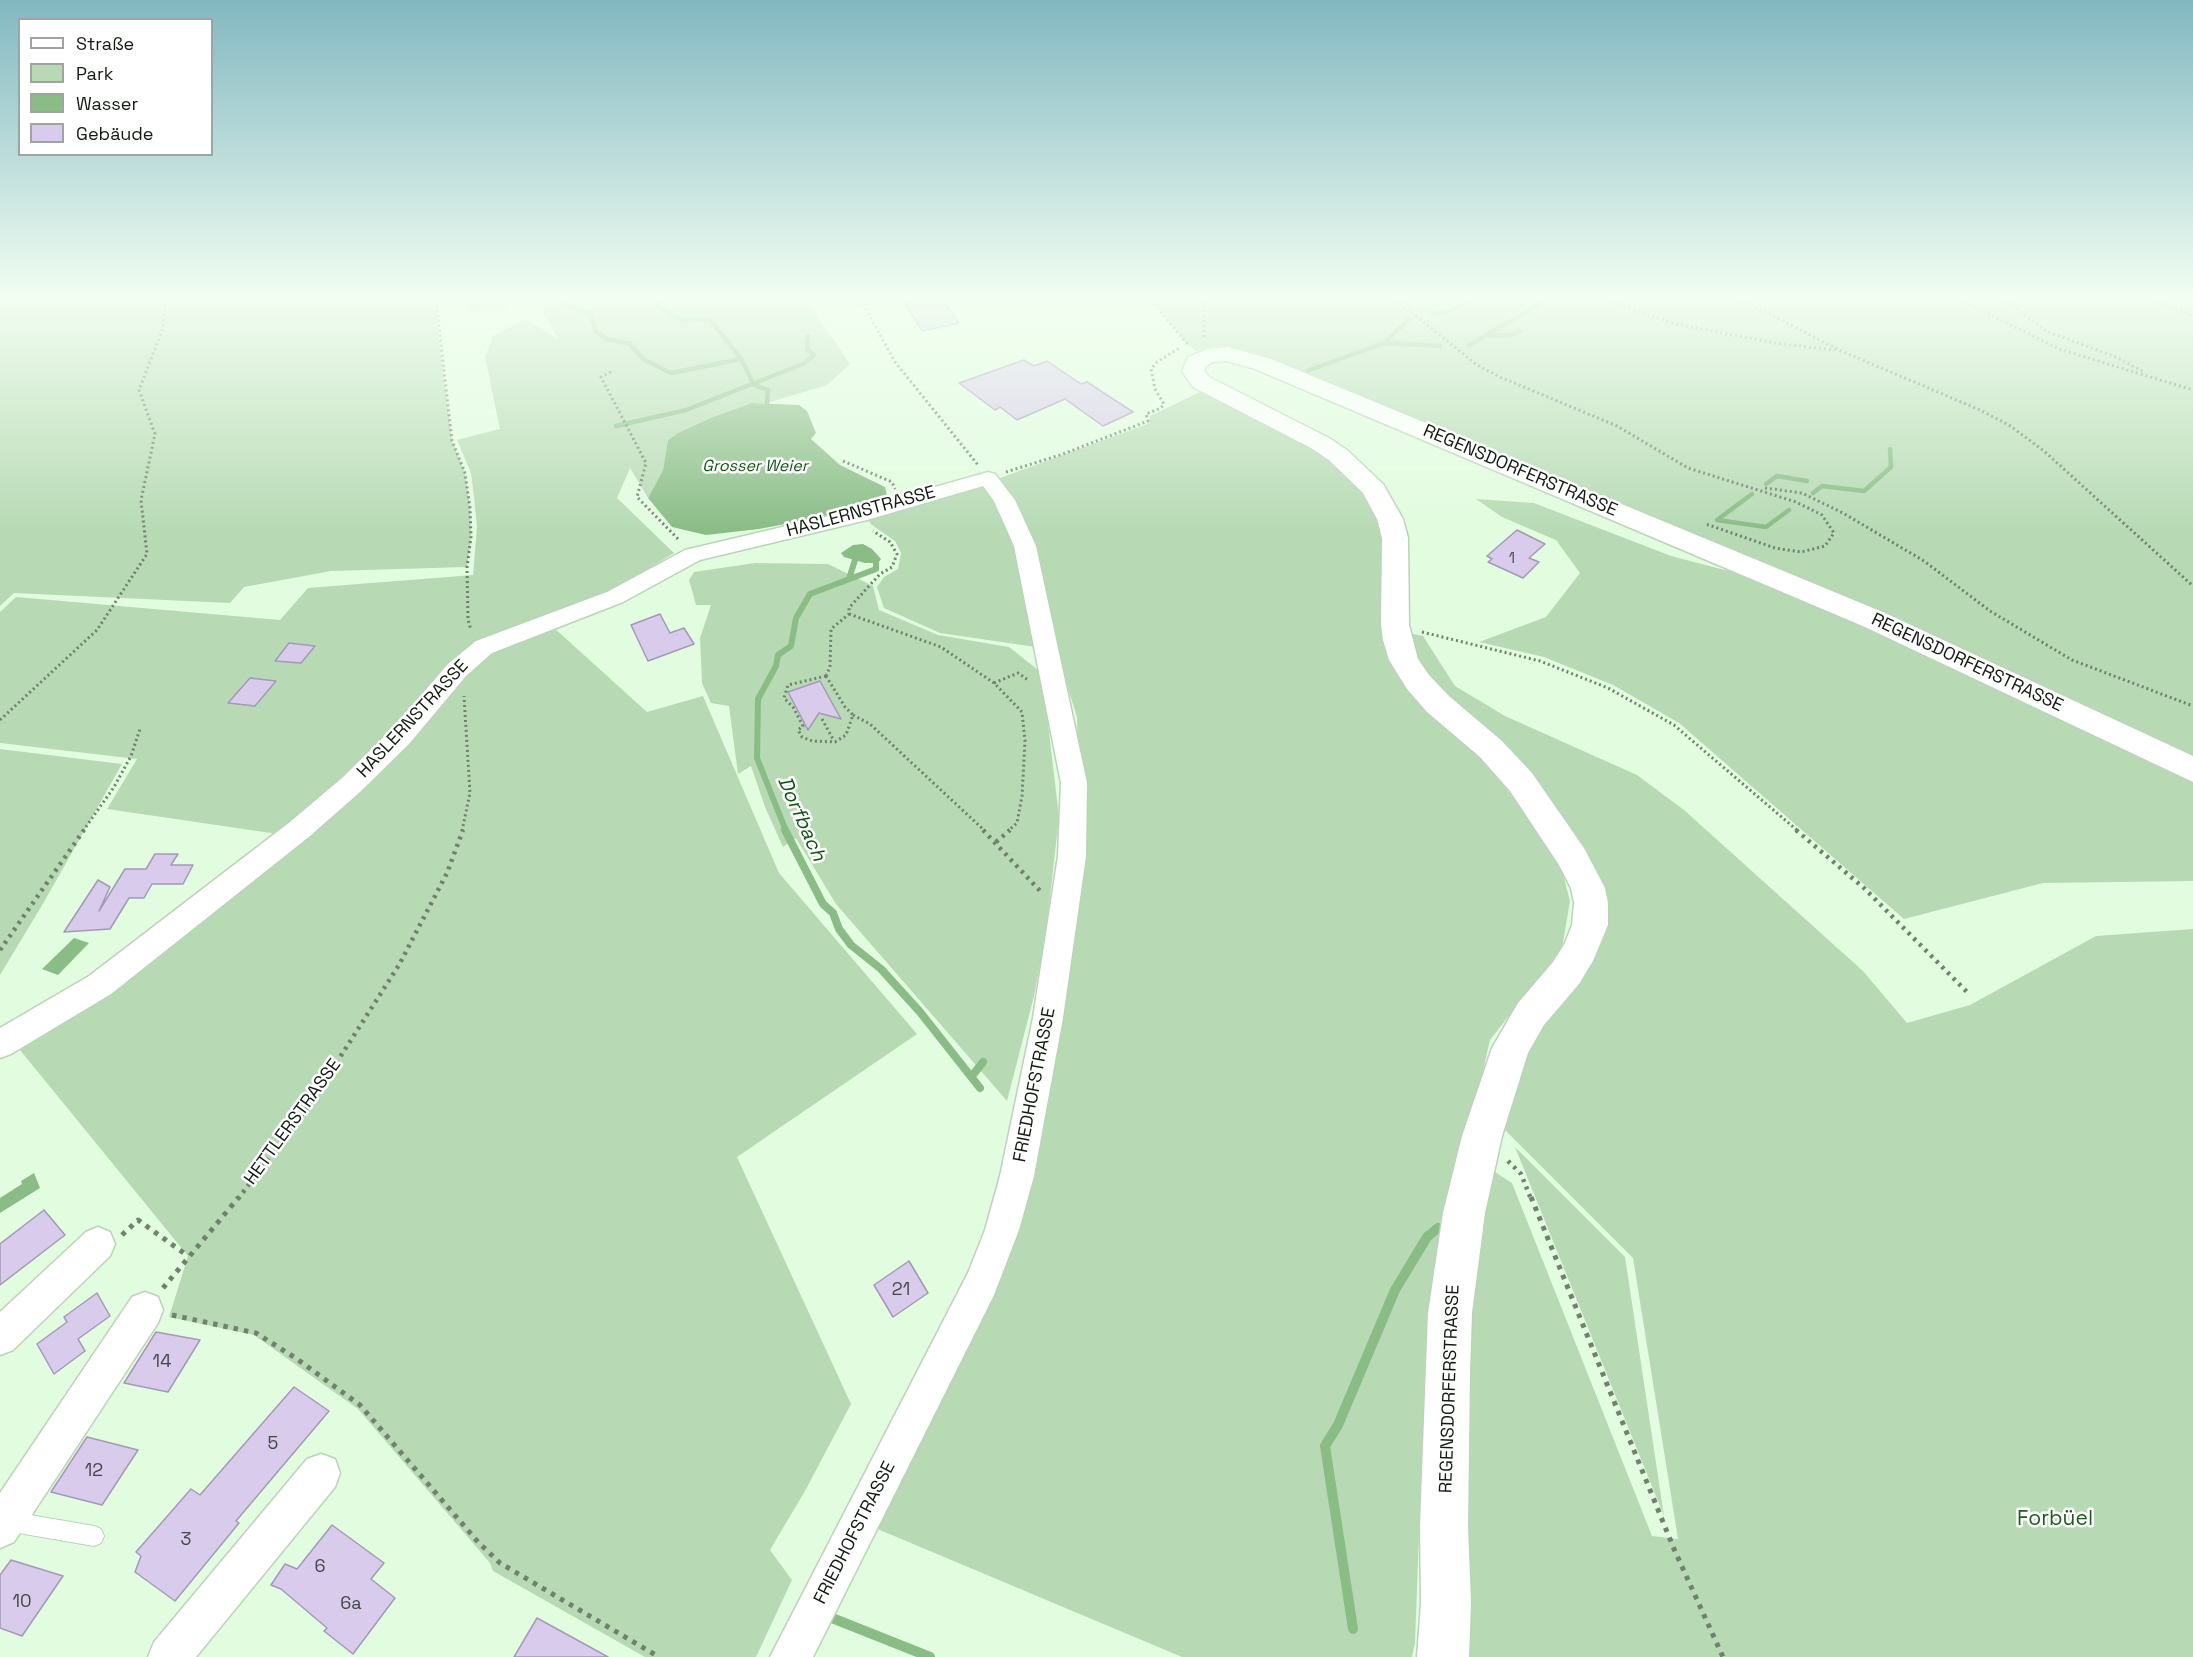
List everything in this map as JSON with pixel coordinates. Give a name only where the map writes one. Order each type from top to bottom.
[{"type":"street","name":"REGENSDORFERSTRASSE","points":[[1197,377],[1201,382],[1320,443],[1338,455],[1374,489],[1390,519],[1395,538],[1395,625],[1399,650],[1409,671],[1438,704],[1491,749],[1521,782],[1572,857],[1588,888],[1591,903],[1590,925],[1580,950],[1566,973],[1531,1014],[1511,1048],[1482,1136],[1464,1213],[1450,1313],[1444,1526],[1446,1604],[1443,1657]]},
{"type":"street","name":"REGENSDORFERSTRASSE","points":[[1295,377],[1875,620],[2193,770]]},
{"type":"street","name":"HASLERNSTRASSE","points":[[0,1044],[100,985],[295,833],[351,785],[400,737],[457,670],[484,648],[615,597],[693,555],[859,515],[988,478]]},
{"type":"street","name":"FRIEDHOFSTRASSE","points":[[791,1657],[982,1283],[1002,1230],[1029,1126],[1048,1018],[1072,856],[1074,783],[1025,546],[1004,500],[988,478]]},
{"type":"street","points":[[0,1337],[106,1243]]},
{"type":"street","points":[[2,1524],[145,1310]]},
{"type":"street","points":[[168,1657],[321,1473]]},
{"type":"lane","points":[[2,1524],[94,1536]]},
{"type":"path","points":[[0,720],[97,630],[147,554],[141,500],[155,434],[139,390],[144,377]]},
{"type":"path","points":[[444,377],[452,441],[465,473],[470,508],[468,620],[473,636],[484,648]]},
{"type":"path","points":[[602,377],[646,463],[637,497],[693,555]]},
{"type":"path","points":[[907,377],[988,478],[1064,454],[1148,422],[1146,414],[1161,408],[1164,404],[1151,377]]},
{"type":"path","points":[[1501,377],[1617,426],[1688,468],[1796,501],[1822,515],[1834,533],[1825,546],[1801,552],[1775,548],[1702,523]]},
{"type":"path","points":[[1903,377],[1995,417],[2044,451],[2193,586]]},
{"type":"path","points":[[2157,377],[2193,390]]},
{"type":"path","points":[[843,461],[892,482],[903,503]]},
{"type":"path","points":[[1755,487],[1802,493],[1843,513],[1924,561],[1990,611],[2072,660],[2193,706]]},
{"type":"path","points":[[849,614],[849,608],[880,574],[892,567],[897,554],[890,542],[871,529],[859,515]]},
{"type":"path","points":[[826,676],[830,667],[831,629],[849,614]]},
{"type":"path","points":[[849,614],[941,647],[994,683],[1022,712],[1025,741],[1022,796],[1017,823],[996,842]]},
{"type":"path","points":[[1395,625],[1540,662],[1608,688],[1674,724],[1864,888],[1969,994]]},
{"type":"path","name":"HETTLERSTRASSE","points":[[145,1310],[262,1170],[310,1104],[399,964],[447,873],[465,823],[470,793],[464,681],[457,670]]},
{"type":"path","points":[[994,683],[1018,673],[1056,694]]},
{"type":"path","points":[[826,676],[845,707],[853,715],[870,724],[996,842],[1048,899],[1065,903]]},
{"type":"path","points":[[826,676],[788,685],[785,689],[784,698],[793,707],[804,726],[798,730],[802,737],[812,741],[835,742],[846,735],[853,715]]},
{"type":"path","points":[[822,719],[835,742]]},
{"type":"path","points":[[0,950],[114,787],[131,756],[140,729]]},
{"type":"path","points":[[1482,1136],[1521,1174],[1674,1549],[1724,1657]]},
{"type":"path","points":[[106,1243],[138,1220],[188,1256]]},
{"type":"path","points":[[145,1310],[256,1333],[297,1359],[360,1405],[478,1542],[500,1563],[659,1657]]},
{"type":"green space","points":[[0,377],[444,377],[452,441],[465,473],[470,508],[471,537],[467,567],[331,571],[244,587],[230,603],[14,593],[0,606]]},
{"type":"green space","points":[[489,377],[835,377],[827,385],[767,403],[752,403],[678,433],[668,440],[663,470],[648,498],[630,468],[617,498],[674,553],[553,627],[647,712],[703,696],[779,873],[917,1034],[737,1157],[851,1404],[805,1491],[770,1550],[792,1580],[756,1657],[645,1657],[493,1571],[490,1563],[358,1409],[254,1335],[169,1317],[188,1256],[20,1050],[305,838],[107,809],[137,759],[0,743],[0,612],[16,597],[280,620],[308,588],[473,575],[477,527],[474,497],[471,473],[457,440],[500,429]]},
{"type":"green space","points":[[1294,377],[2193,377],[2193,770]]},
{"type":"green space","points":[[1200,392],[1314,448],[1358,484],[1381,529],[1384,641],[1395,671],[1480,755],[1548,843],[1562,870],[1570,901],[1562,948],[1490,1040],[1427,1312],[1415,1643],[1412,1657],[1182,1657],[868,1525],[1017,1237],[1080,857],[1077,717],[1056,650],[940,633],[884,608],[877,587],[884,577],[898,569],[901,553],[895,541],[866,518],[981,485],[1150,423],[1150,416]]},
{"type":"green space","points":[[1476,499],[1534,503],[1671,556],[1759,579],[1867,622],[2193,777],[2193,881],[2043,883],[1904,919],[1679,723],[1613,685],[1544,657],[1479,642],[1546,617],[1580,573],[1556,540],[1502,517]]},
{"type":"green space","points":[[755,563],[828,564],[873,586],[879,610],[938,635],[1009,647],[1042,673],[1059,817],[1046,933],[1034,996],[1007,1101],[836,904],[796,838],[783,847],[765,807],[751,766],[738,774],[729,706],[711,703],[702,683],[700,638],[711,605],[696,605],[689,580],[694,572]]},
{"type":"green space","name":"Forbüel","points":[[1405,632],[1423,636],[1455,686],[1505,716],[1637,775],[1684,810],[1863,971],[1907,1023],[1970,1005],[2096,936],[2193,929],[2193,1657],[1470,1657],[1463,1324],[1487,1167],[1512,1183],[1652,1536],[1678,1539],[1633,1258],[1500,1125],[1522,1052],[1600,948],[1606,896],[1413,662]]},
{"type":"green space","points":[[0,749],[122,764],[0,975]]},
{"type":"green space","points":[[1515,1147],[1625,1257],[1664,1516]]},
{"type":"water","name":"Grosser Weier","points":[[752,403],[799,405],[807,411],[816,433],[811,439],[840,465],[885,487],[888,499],[879,506],[759,529],[706,535],[672,527],[648,498],[663,470],[668,440],[711,418]]},
{"type":"water","points":[[863,544],[872,549],[881,559],[878,563],[865,563],[844,557],[841,553],[853,545]]},
{"type":"water","points":[[74,938],[89,943],[58,975],[42,969]]},
{"type":"water","points":[[34,1173],[40,1188],[0,1213],[0,1198]]},
{"type":"building","points":[[975,377],[1071,377],[1081,384],[1087,382],[1133,412],[1103,426],[1065,399],[1017,420],[1000,407],[995,410],[959,383]]},
{"type":"building","points":[[1517,530],[1545,544],[1529,558],[1539,562],[1523,578],[1488,562],[1492,559],[1487,556]]},
{"type":"building","points":[[660,614],[670,633],[684,628],[694,644],[648,661],[631,625]]},
{"type":"building","points":[[289,643],[315,646],[301,663],[275,661]]},
{"type":"building","points":[[250,678],[276,681],[255,706],[228,703]]},
{"type":"building","points":[[820,681],[841,719],[819,713],[808,730],[788,692]]},
{"type":"building","points":[[155,854],[178,854],[171,865],[193,865],[183,884],[152,884],[144,898],[129,898],[110,929],[64,932],[98,880],[110,887],[99,911],[125,869],[146,869]]},
{"type":"building","points":[[44,1210],[65,1235],[0,1285],[0,1244]]},
{"type":"building","points":[[909,1261],[928,1293],[893,1317],[874,1285]]},
{"type":"building","points":[[97,1293],[110,1316],[78,1339],[85,1351],[54,1374],[37,1344],[67,1322],[64,1317]]},
{"type":"building","points":[[156,1332],[200,1340],[168,1392],[124,1383]]},
{"type":"building","points":[[294,1387],[329,1411],[236,1521],[239,1523],[175,1601],[135,1572],[141,1556],[136,1552],[191,1489],[200,1495]]},
{"type":"building","points":[[87,1437],[138,1450],[102,1505],[51,1492]]},
{"type":"building","points":[[332,1525],[384,1563],[371,1579],[395,1598],[353,1654],[324,1631],[327,1628],[281,1589],[271,1585],[285,1564],[297,1569]]},
{"type":"building","points":[[11,1560],[63,1576],[22,1636],[0,1628],[0,1575]]},
{"type":"building","points":[[537,1618],[608,1657],[514,1657]]},
{"type":"waterway","points":[[750,377],[753,384]]},
{"type":"waterway","points":[[753,384],[769,377]]},
{"type":"waterway","points":[[616,426],[686,410],[753,384]]},
{"type":"waterway","points":[[753,384],[768,390],[767,403]]},
{"type":"waterway","points":[[1813,493],[1822,486],[1864,491],[1891,467],[1890,449]]},
{"type":"waterway","points":[[1766,484],[1777,476],[1807,481]]},
{"type":"waterway","points":[[1752,494],[1717,520],[1766,527],[1789,510]]},
{"type":"waterway","points":[[849,579],[855,560]]},
{"type":"waterway","name":"Dorfbach","points":[[786,831],[757,758],[758,699],[776,666],[778,655],[791,646],[796,618],[810,594],[876,569],[876,563]]},
{"type":"waterway","name":"Dorfbach","points":[[785,830],[823,904],[833,913],[839,929],[851,945],[881,969],[920,1012],[980,1088]]},
{"type":"waterway","points":[[972,1076],[983,1062]]},
{"type":"waterway","points":[[1353,1629],[1325,1446],[1338,1425],[1395,1290],[1427,1237],[1438,1228]]},
{"type":"waterway","points":[[832,1618],[930,1657]]}]
